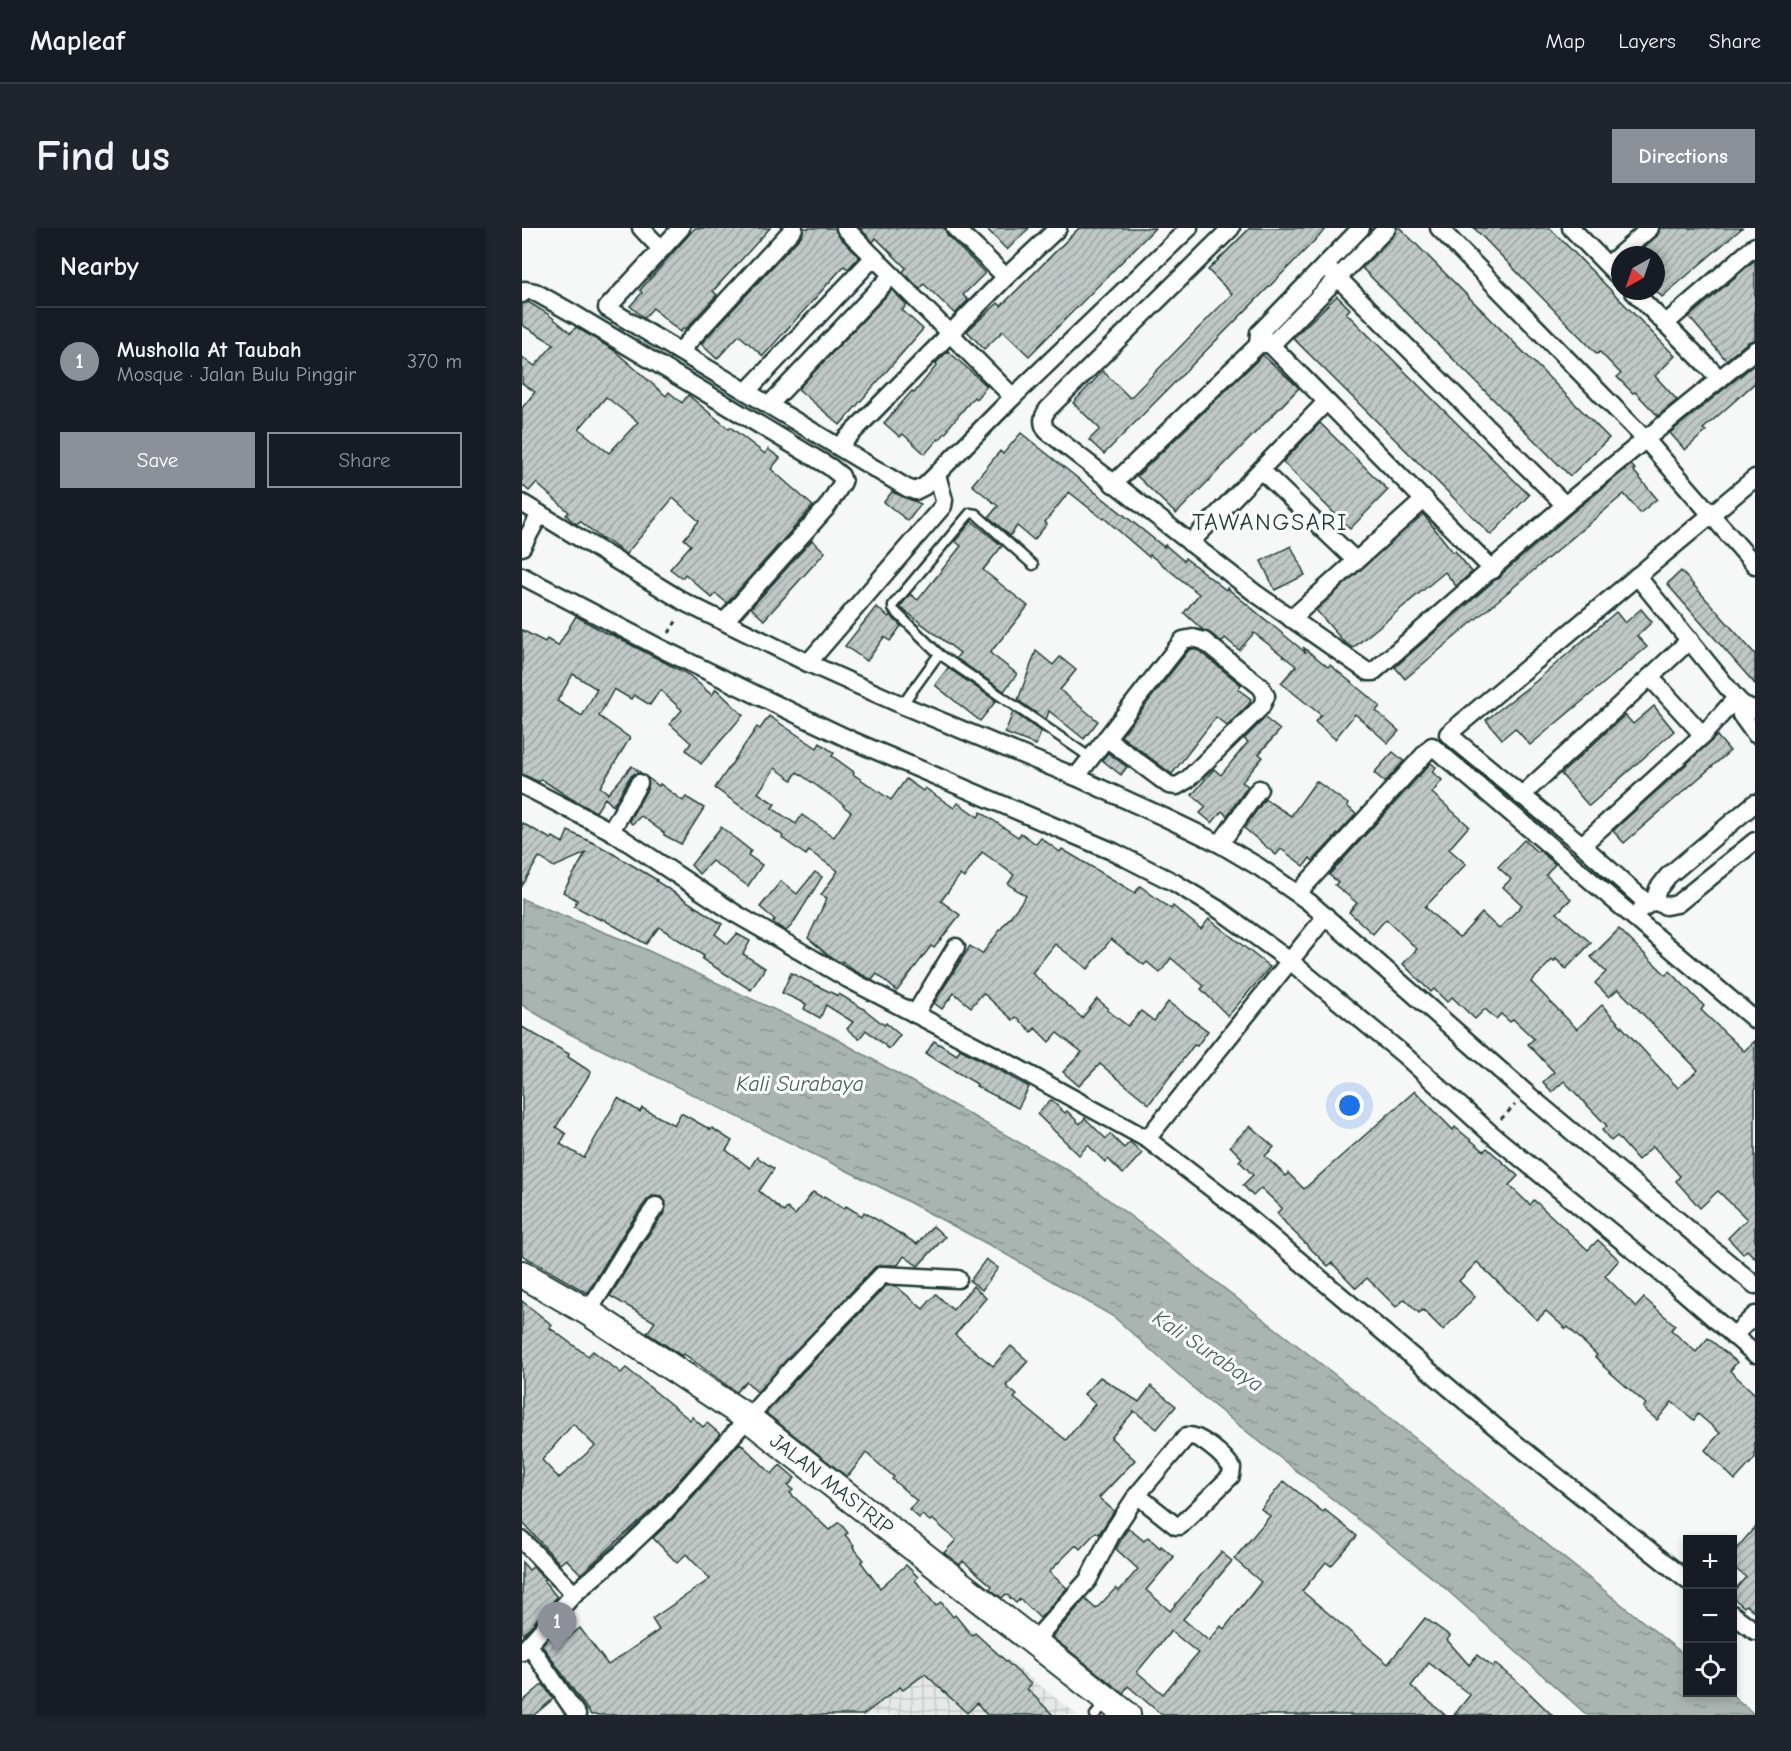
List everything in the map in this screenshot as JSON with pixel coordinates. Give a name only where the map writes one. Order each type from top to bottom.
[{"type":"main road","name":"JALAN MASTRIP","points":[[522,1274],[588,1312],[748,1418],[1034,1642],[1110,1710]]},
{"type":"street","points":[[641,228],[661,249]]},
{"type":"street","points":[[681,228],[608,308],[907,488],[915,491],[926,486],[941,488]]},
{"type":"street","points":[[680,351],[794,228]]},
{"type":"street","points":[[845,228],[1013,397]]},
{"type":"street","points":[[956,228],[1006,277]]},
{"type":"street","points":[[839,446],[1006,277],[1058,228]]},
{"type":"street","points":[[808,663],[935,517],[943,506],[941,488],[1013,397],[1189,228]]},
{"type":"street","points":[[1231,228],[1044,415],[1043,423],[1047,431],[1113,484],[1291,619],[1367,672],[1371,672],[1566,504],[1755,350]]},
{"type":"street","points":[[1331,271],[1361,228]]},
{"type":"street","points":[[1113,484],[1263,340],[1331,271],[1387,228]]},
{"type":"street","points":[[1439,228],[1646,440],[1755,565]]},
{"type":"street","points":[[1571,228],[1611,268]]},
{"type":"street","points":[[1608,265],[1650,228]]},
{"type":"street","points":[[1665,324],[1755,246]]},
{"type":"street","points":[[747,391],[874,257]]},
{"type":"street","points":[[1331,271],[1566,504]]},
{"type":"street","points":[[770,404],[892,275]]},
{"type":"street","points":[[524,292],[535,291],[830,467],[841,476],[843,482],[827,507],[725,621]]},
{"type":"street","points":[[1642,300],[1720,379]]},
{"type":"street","points":[[1263,340],[1425,499],[1492,570]]},
{"type":"street","points":[[1190,543],[1326,402]]},
{"type":"street","points":[[1261,470],[1355,560]]},
{"type":"street","points":[[1755,478],[1448,734],[1651,902],[1666,906],[1677,904],[1755,841]]},
{"type":"street","points":[[1291,619],[1425,499]]},
{"type":"street","points":[[522,503],[686,603],[808,663],[902,705],[1076,777],[1220,844],[1298,893],[1323,920],[1755,1285]]},
{"type":"street","points":[[526,540],[540,514]]},
{"type":"street","points":[[522,576],[664,650],[851,740],[1114,852],[1221,911],[1293,957],[1490,1132],[1736,1334],[1755,1354]]},
{"type":"street","points":[[1637,576],[1744,704]]},
{"type":"street","points":[[1076,777],[1106,738],[1184,640],[1193,638],[1204,641],[1261,687],[1266,696],[1261,707],[1187,780],[1177,786],[1169,785],[1106,738]]},
{"type":"street","points":[[1521,796],[1690,640]]},
{"type":"street","points":[[1650,677],[1703,735]]},
{"type":"street","points":[[1744,704],[1741,715],[1755,734]]},
{"type":"street","points":[[1582,845],[1703,735],[1744,704]]},
{"type":"street","points":[[1298,893],[1432,746],[1755,1020]]},
{"type":"street","points":[[611,831],[639,783]]},
{"type":"street","points":[[522,785],[611,831],[736,915],[848,979],[1147,1139],[1236,1208],[1504,1435],[1683,1577]]},
{"type":"street","points":[[1220,844],[1258,789]]},
{"type":"street","points":[[1633,916],[1651,902],[1668,876],[1755,803]]},
{"type":"street","points":[[1147,1139],[1323,920]]},
{"type":"street","points":[[915,1014],[956,947]]},
{"type":"street","points":[[588,1312],[656,1206]]},
{"type":"street","points":[[577,1715],[525,1648],[574,1594],[665,1512],[794,1366],[882,1275],[958,1280]]},
{"type":"street","points":[[1736,1334],[1755,1315]]},
{"type":"street","points":[[1034,1642],[1088,1580],[1112,1533],[1137,1495],[1187,1436],[1199,1437],[1232,1468],[1231,1476],[1180,1526],[1176,1526],[1137,1495]]},
{"type":"street","points":[[522,1539],[574,1594]]},
{"type":"street","points":[[1737,1617],[1755,1630]]},
{"type":"lane","points":[[1033,565],[976,514],[970,513],[892,604],[893,609],[939,654],[1091,758]]},
{"type":"lane","points":[[902,705],[939,654]]},
{"type":"path","points":[[668,637],[680,615]]},
{"type":"path","points":[[1494,1126],[1521,1098]]},
{"type":"shaded area","points":[[963,1624],[1077,1715],[823,1715]]},
{"type":"water","name":"Kali Surabaya","points":[[522,899],[636,945],[833,1037],[1071,1172],[1375,1406],[1683,1654],[1683,1697],[1735,1697],[1755,1715],[1587,1715],[1439,1583],[1208,1401],[1114,1317],[995,1248],[886,1190],[568,1033],[522,1005]]},
{"type":"building","points":[[695,228],[770,228],[713,291],[717,295],[685,330],[684,328],[680,332],[653,308],[644,318],[630,306],[642,293],[640,290]]},
{"type":"building","points":[[804,228],[835,228],[838,235],[859,257],[848,269],[844,266],[763,356],[739,335],[717,359],[701,344],[802,235]]},
{"type":"building","points":[[860,228],[944,228],[948,236],[985,273],[963,295],[968,300],[955,314],[924,284],[920,289],[903,272],[906,268],[876,238],[873,242]]},
{"type":"building","points":[[986,228],[1029,228],[1007,250]]},
{"type":"building","points":[[1079,228],[1155,228],[1029,356],[1003,331],[984,349],[967,331],[998,303],[1001,306]]},
{"type":"building","points":[[1250,228],[1327,228],[1104,454],[1089,440],[1100,429],[1073,403],[1103,371],[1130,398],[1232,294],[1208,270]]},
{"type":"building","points":[[1397,228],[1400,228],[1609,438],[1570,476],[1362,268],[1394,235]]},
{"type":"building","points":[[1474,228],[1550,228],[1611,290],[1611,300],[1620,300],[1675,356],[1655,376],[1677,400],[1658,416],[1617,377],[1621,374],[1600,352],[1597,354]]},
{"type":"building","points":[[1660,228],[1742,228],[1665,294],[1665,246],[1645,246],[1657,236]]},
{"type":"building","points":[[1755,260],[1755,340],[1748,342],[1726,360],[1689,317]]},
{"type":"building","points":[[892,290],[907,305],[902,310],[923,329],[840,425],[798,389]]},
{"type":"building","points":[[1337,296],[1350,309],[1346,313],[1529,495],[1491,535],[1293,338]]},
{"type":"building","points":[[528,302],[548,314],[571,333],[576,327],[615,351],[666,396],[669,392],[682,403],[688,395],[729,429],[730,427],[765,454],[768,449],[780,458],[771,469],[813,506],[727,603],[716,594],[712,598],[685,574],[682,578],[670,569],[691,545],[684,539],[699,521],[673,498],[626,554],[602,539],[580,521],[577,524],[573,522],[566,515],[569,512],[536,483],[529,491],[522,485],[522,408],[535,392],[522,383],[522,357],[535,366],[554,344],[522,325],[522,304]],"holes":[[[606,397],[638,422],[609,453],[579,429]]]},
{"type":"building","points":[[948,351],[987,386],[976,399],[974,397],[949,429],[925,454],[903,434],[900,437],[884,423],[912,391],[914,393],[937,365],[935,364]]},
{"type":"building","points":[[1263,355],[1299,388],[1176,514],[1137,476]]},
{"type":"building","points":[[1755,364],[1755,383],[1703,429],[1706,431],[1685,450],[1670,433]]},
{"type":"building","points":[[1320,423],[1388,490],[1350,529],[1283,462]]},
{"type":"building","points":[[1021,433],[1164,547],[1165,545],[1184,561],[1185,558],[1226,590],[1227,588],[1306,653],[1303,647],[1328,667],[1330,665],[1380,706],[1376,711],[1399,731],[1388,743],[1355,714],[1335,739],[1315,722],[1321,715],[1281,683],[1296,666],[1254,633],[1239,650],[1225,638],[1222,642],[1203,630],[1184,613],[1199,594],[1069,492],[1034,540],[1017,526],[1010,536],[989,517],[998,506],[972,485],[1000,451],[1003,454]]},
{"type":"building","points":[[1631,465],[1657,499],[1640,513],[1624,494],[1405,679],[1395,667],[1572,513]]},
{"type":"building","points":[[892,492],[921,504],[908,521],[884,502]]},
{"type":"building","points":[[1423,514],[1472,572],[1456,586],[1445,572],[1353,648],[1343,641],[1316,610]]},
{"type":"building","points":[[972,521],[1002,546],[983,570],[1028,606],[990,653],[1017,674],[1004,691],[956,658],[960,653],[900,607],[910,594],[918,600],[961,546],[955,541]]},
{"type":"building","points":[[812,540],[825,552],[764,620],[751,608]]},
{"type":"building","points":[[1291,546],[1305,575],[1275,590],[1261,561]]},
{"type":"building","points":[[1681,571],[1755,654],[1755,684],[1667,584]]},
{"type":"building","points":[[876,607],[889,617],[890,615],[901,626],[890,641],[884,637],[867,661],[845,646]]},
{"type":"building","points":[[1641,609],[1652,622],[1637,636],[1647,647],[1530,745],[1515,728],[1502,739],[1486,720],[1535,682],[1616,612],[1625,623]]},
{"type":"building","points":[[576,616],[689,675],[712,695],[716,689],[743,715],[701,764],[686,750],[691,743],[670,724],[682,710],[660,690],[650,705],[634,695],[631,699],[614,689],[599,716],[630,738],[600,787],[608,793],[607,795],[632,766],[641,773],[630,777],[613,806],[605,798],[596,812],[541,779],[539,782],[522,774],[522,630],[545,642],[547,639],[558,646]],"holes":[[[573,674],[597,689],[582,716],[557,701]]]},
{"type":"building","points":[[1189,650],[1199,651],[1241,685],[1238,689],[1251,699],[1249,704],[1227,726],[1216,717],[1172,774],[1121,736]]},
{"type":"building","points":[[1036,651],[1053,665],[1060,657],[1076,670],[1060,690],[1098,721],[1084,739],[1049,711],[1046,720],[1018,700]]},
{"type":"building","points":[[948,668],[996,701],[980,721],[935,685]]},
{"type":"building","points":[[1654,706],[1674,731],[1589,806],[1561,774],[1625,715],[1633,724]]},
{"type":"building","points":[[1013,712],[1041,732],[1036,745],[1005,733]]},
{"type":"building","points":[[769,716],[817,748],[820,743],[834,753],[832,756],[854,772],[853,774],[891,800],[906,779],[923,791],[925,788],[954,808],[958,803],[978,817],[981,812],[1018,837],[1021,833],[1036,844],[1041,838],[1060,852],[1062,849],[1135,893],[1140,886],[1171,909],[1173,906],[1201,929],[1209,919],[1270,967],[1228,1016],[1201,989],[1204,986],[1171,958],[1160,973],[1147,962],[1144,965],[1111,939],[1088,969],[1055,944],[1032,973],[1082,1018],[1097,999],[1128,1026],[1141,1011],[1154,1021],[1168,1002],[1208,1031],[1197,1046],[1194,1045],[1149,1104],[1100,1064],[1079,1086],[1063,1072],[1082,1052],[1057,1033],[1049,1042],[1035,1028],[1032,1032],[1016,1017],[1013,1020],[983,993],[971,1007],[954,993],[942,1009],[934,1003],[970,946],[982,954],[1026,896],[1008,884],[1014,875],[982,852],[964,878],[960,875],[941,901],[960,915],[934,948],[931,946],[897,991],[877,974],[872,980],[842,961],[841,963],[829,956],[808,938],[827,898],[821,895],[838,871],[809,851],[806,855],[715,788],[757,727],[760,729]],"holes":[[[775,768],[792,780],[797,772],[851,812],[834,837],[802,815],[796,824],[772,808],[775,804],[758,793]]]},
{"type":"building","points":[[1265,718],[1280,730],[1259,754],[1263,757],[1242,782],[1248,786],[1227,816],[1222,811],[1212,823],[1200,813],[1206,807],[1192,795],[1214,769],[1221,775],[1248,742],[1244,739]]},
{"type":"building","points":[[1717,736],[1730,751],[1624,843],[1613,831]]},
{"type":"building","points":[[1393,752],[1404,761],[1385,782],[1374,773]]},
{"type":"building","points":[[1108,753],[1127,767],[1121,775],[1102,760]]},
{"type":"building","points":[[1431,763],[1436,767],[1432,772],[1442,780],[1432,793],[1469,826],[1449,849],[1466,864],[1425,907],[1449,929],[1459,937],[1482,913],[1499,929],[1522,905],[1503,887],[1511,879],[1498,867],[1524,840],[1555,864],[1546,875],[1571,899],[1557,913],[1591,943],[1566,969],[1556,959],[1554,962],[1552,960],[1531,982],[1577,1029],[1602,1005],[1678,1088],[1698,1070],[1618,989],[1609,997],[1595,983],[1606,972],[1591,957],[1619,929],[1666,975],[1670,971],[1704,1006],[1701,1010],[1744,1051],[1755,1041],[1755,1258],[1747,1250],[1743,1254],[1728,1238],[1747,1219],[1718,1191],[1700,1208],[1676,1181],[1680,1176],[1653,1146],[1638,1160],[1617,1136],[1611,1141],[1602,1130],[1607,1126],[1564,1081],[1552,1092],[1543,1082],[1554,1072],[1528,1044],[1534,1039],[1513,1019],[1510,1022],[1501,1014],[1496,1019],[1485,1009],[1475,1019],[1452,997],[1447,1002],[1434,989],[1431,992],[1403,964],[1417,949],[1386,919],[1373,934],[1349,912],[1357,903],[1335,885],[1338,882],[1329,875]]},
{"type":"building","points":[[648,778],[683,801],[686,797],[704,808],[681,844],[664,835],[641,816],[632,824],[629,821],[648,788]]},
{"type":"building","points":[[1316,781],[1348,804],[1347,806],[1356,814],[1313,861],[1310,858],[1304,866],[1281,849],[1276,855],[1244,828],[1265,799],[1291,816]]},
{"type":"building","points":[[522,823],[563,843],[568,831],[600,846],[657,880],[722,924],[715,934],[728,944],[737,934],[750,941],[743,954],[765,968],[751,990],[702,959],[704,956],[659,927],[646,944],[601,918],[601,920],[574,906],[577,900],[563,892],[586,853],[554,867],[539,857],[522,886]]},
{"type":"building","points":[[721,827],[751,851],[748,855],[762,865],[748,886],[712,861],[699,874],[691,865]]},
{"type":"building","points":[[815,872],[822,877],[786,931],[773,922],[775,920],[760,907],[781,881],[797,894]]},
{"type":"building","points":[[791,973],[838,996],[839,994],[864,1009],[884,1025],[886,1023],[900,1035],[889,1049],[866,1030],[859,1039],[847,1029],[853,1022],[826,1005],[820,1018],[804,1009],[806,1004],[782,993]]},
{"type":"building","points":[[522,1027],[569,1054],[568,1057],[591,1072],[556,1127],[566,1134],[560,1144],[584,1158],[618,1098],[640,1112],[642,1108],[674,1125],[681,1113],[711,1130],[712,1128],[732,1141],[726,1150],[750,1168],[757,1157],[774,1169],[759,1191],[784,1212],[787,1208],[795,1215],[813,1192],[844,1209],[846,1206],[862,1216],[864,1212],[917,1244],[933,1226],[945,1237],[918,1266],[904,1256],[898,1265],[875,1267],[757,1392],[746,1381],[736,1392],[684,1354],[682,1356],[647,1333],[655,1322],[610,1296],[665,1212],[666,1202],[662,1197],[652,1196],[647,1200],[587,1293],[522,1255]]},
{"type":"building","points":[[934,1041],[957,1055],[960,1049],[1029,1087],[1018,1108],[976,1086],[977,1084],[926,1054]]},
{"type":"building","points":[[1415,1091],[1453,1130],[1455,1127],[1484,1151],[1487,1148],[1518,1176],[1509,1185],[1530,1205],[1534,1200],[1588,1250],[1598,1240],[1619,1260],[1605,1276],[1636,1307],[1644,1298],[1675,1325],[1671,1330],[1696,1352],[1708,1338],[1737,1362],[1730,1371],[1755,1394],[1755,1458],[1735,1480],[1705,1450],[1720,1433],[1698,1414],[1694,1420],[1672,1402],[1657,1420],[1643,1408],[1646,1404],[1603,1366],[1595,1357],[1597,1355],[1568,1327],[1566,1329],[1546,1311],[1537,1320],[1477,1262],[1459,1281],[1475,1297],[1443,1330],[1423,1310],[1419,1313],[1405,1299],[1396,1307],[1367,1278],[1356,1288],[1332,1263],[1328,1266],[1288,1226],[1277,1213],[1282,1208],[1261,1188],[1253,1196],[1243,1185],[1253,1175],[1239,1161],[1242,1158],[1230,1146],[1250,1126],[1274,1147],[1265,1156],[1286,1176],[1288,1173],[1304,1189]]},
{"type":"building","points":[[1051,1100],[1080,1124],[1085,1118],[1106,1139],[1110,1134],[1124,1148],[1130,1142],[1142,1153],[1123,1174],[1108,1159],[1105,1162],[1088,1145],[1079,1155],[1037,1114]]},
{"type":"building","points":[[986,1259],[998,1268],[982,1290],[970,1281]]},
{"type":"building","points":[[886,1286],[896,1286],[923,1309],[936,1294],[953,1310],[973,1286],[986,1298],[955,1335],[993,1366],[1011,1346],[1028,1361],[1006,1386],[1017,1395],[1014,1398],[1066,1440],[1095,1404],[1084,1394],[1100,1377],[1139,1402],[1151,1386],[1176,1406],[1157,1429],[1134,1411],[1111,1438],[1135,1460],[1099,1498],[1114,1511],[1099,1534],[1096,1532],[1080,1549],[1076,1545],[1049,1572],[1067,1588],[1040,1618],[1020,1599],[1016,1603],[1006,1594],[1002,1598],[990,1589],[992,1586],[963,1561],[960,1565],[944,1553],[956,1540],[932,1519],[930,1521],[922,1515],[919,1518],[909,1509],[917,1501],[866,1453],[846,1476],[766,1413]]},
{"type":"building","points":[[522,1301],[552,1325],[550,1328],[588,1356],[593,1351],[621,1373],[626,1368],[690,1420],[692,1417],[703,1427],[707,1423],[720,1434],[657,1505],[581,1574],[566,1559],[560,1564],[522,1522]],"holes":[[[573,1424],[595,1446],[559,1478],[542,1460]]]},
{"type":"building","points":[[740,1443],[772,1474],[780,1465],[795,1478],[788,1486],[793,1490],[790,1493],[829,1530],[839,1522],[848,1533],[845,1535],[864,1560],[861,1562],[880,1588],[906,1565],[918,1577],[915,1580],[936,1606],[941,1602],[972,1636],[975,1633],[1031,1684],[1027,1689],[1053,1715],[987,1715],[977,1703],[967,1713],[925,1674],[903,1690],[900,1687],[863,1715],[591,1715],[542,1645],[558,1627],[567,1638],[580,1628],[608,1665],[659,1630],[652,1619],[710,1579],[686,1554],[677,1563],[653,1538],[673,1519]]},
{"type":"building","points":[[1284,1481],[1357,1536],[1331,1566],[1326,1562],[1302,1591],[1388,1664],[1425,1618],[1450,1636],[1447,1640],[1469,1665],[1477,1655],[1493,1667],[1495,1664],[1519,1683],[1552,1715],[1454,1715],[1470,1695],[1429,1663],[1411,1686],[1445,1715],[1162,1715],[1128,1686],[1123,1693],[1052,1637],[1085,1599],[1096,1609],[1116,1588],[1119,1591],[1138,1569],[1116,1549],[1128,1528],[1144,1541],[1148,1537],[1174,1557],[1146,1590],[1170,1611],[1221,1552],[1232,1561],[1183,1619],[1209,1641],[1221,1626],[1224,1629],[1261,1582],[1234,1559],[1270,1516],[1261,1509]],"holes":[[[1171,1631],[1198,1653],[1163,1694],[1137,1672]]]},
{"type":"building","points":[[1755,1527],[1755,1612],[1737,1601],[1737,1587],[1746,1577],[1737,1570],[1737,1548]]},
{"type":"building","points":[[522,1562],[529,1570],[533,1567],[545,1579],[543,1580],[557,1597],[524,1634],[522,1632]]},
{"type":"building","points":[[543,1684],[553,1699],[534,1715],[522,1715],[522,1702]]},
{"type":"place","name":"Musholla At Taubah","points":[[557,1652]]},
{"type":"district","name":"TAWANGSARI","points":[[1270,522]]}]
